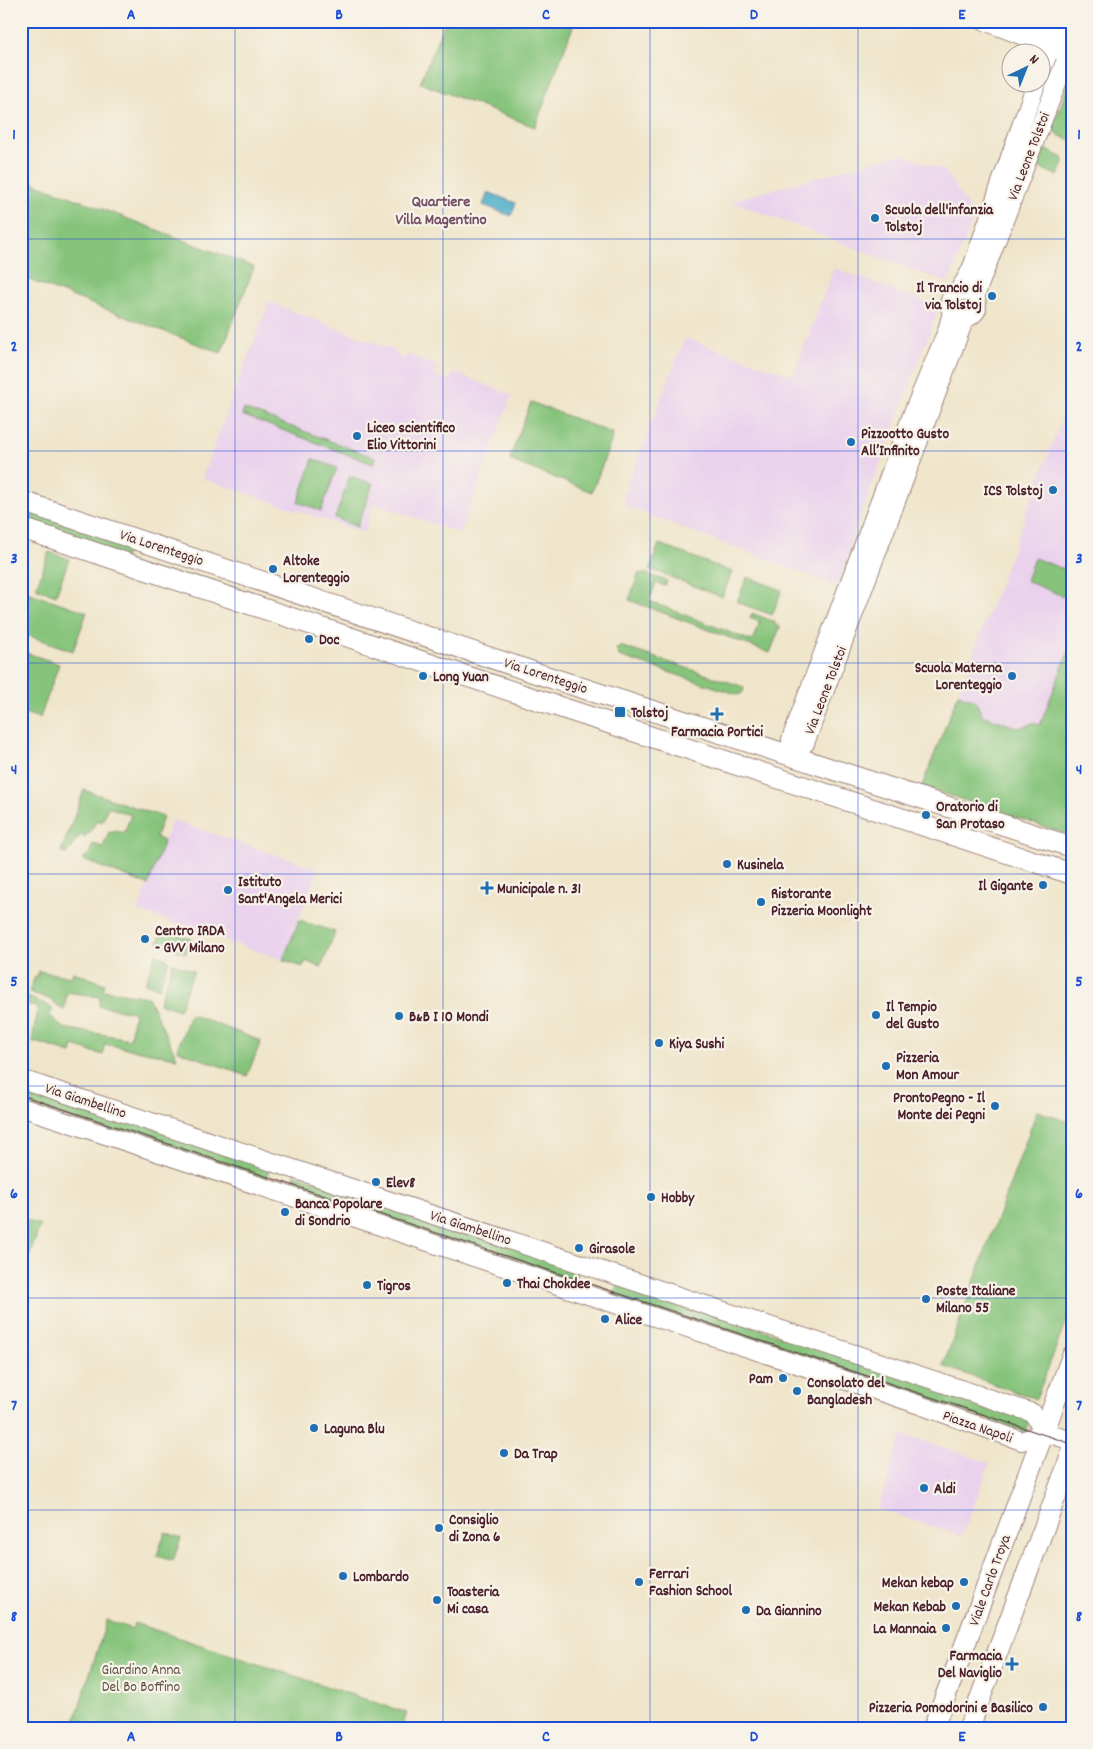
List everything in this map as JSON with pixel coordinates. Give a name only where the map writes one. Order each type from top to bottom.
[{"type":"main road","name":"Via Lorenteggio","points":[[21,501],[536,673],[1072,847]]},
{"type":"main road","name":"Via Lorenteggio","points":[[21,528],[541,701],[1072,874]]},
{"type":"main road","points":[[1044,1432],[1072,1356]]},
{"type":"main road","name":"Viale Carlo Troya","points":[[933,1728],[1044,1432]]},
{"type":"main road","points":[[969,1728],[1072,1453]]},
{"type":"street","points":[[985,21],[1065,41]]},
{"type":"street","points":[[1032,21],[1065,41]]},
{"type":"street","points":[[1050,61],[1065,41]]},
{"type":"street","name":"Via Leone Tolstoi","points":[[1033,92],[973,266],[958,291],[950,300],[950,307],[958,315],[971,317],[977,309],[978,302],[975,296],[1036,136],[1065,41]]},
{"type":"street","points":[[1019,130],[1036,136]]},
{"type":"street","points":[[958,291],[967,290],[975,296]]},
{"type":"street","name":"Via Leone Tolstoi","points":[[792,755],[805,744],[851,602],[921,413],[947,331],[958,315]]},
{"type":"street","name":"Via Giambellino","points":[[21,1079],[920,1376]]},
{"type":"street","name":"Via Giambellino","points":[[21,1107],[911,1402]]},
{"type":"street","name":"Piazza Napoli","points":[[911,1402],[1022,1441],[1044,1432],[1033,1413],[920,1376]]},
{"type":"street","points":[[1044,1432],[1072,1441]]},
{"type":"shaded area","name":"Scuola dell'infanzia Tolstoj","points":[[902,154],[945,171],[974,216],[948,283],[730,201]]},
{"type":"shaded area","points":[[834,268],[939,307],[857,525],[838,586],[627,507],[623,496],[685,338],[793,376]]},
{"type":"shaded area","name":"Liceo scientifico Elio Vittorini","points":[[269,302],[396,351],[395,355],[405,359],[407,354],[438,366],[434,375],[449,381],[453,372],[512,395],[460,533],[374,503],[364,533],[202,478]]},
{"type":"shaded area","points":[[1072,392],[1072,642],[1040,725],[1034,723],[1019,728],[981,715],[975,700],[958,694]]},
{"type":"shaded area","name":"Istituto Sant'Angela Merici","points":[[172,820],[318,869],[283,960],[138,911]]},
{"type":"shaded area","points":[[902,1434],[990,1463],[962,1536],[878,1509]]},
{"type":"green space","points":[[445,21],[575,21],[535,127],[420,83]]},
{"type":"green space","points":[[1072,75],[1072,140],[1057,134],[1053,126]]},
{"type":"green space","points":[[1044,149],[1062,157],[1063,162],[1058,176],[1038,167]]},
{"type":"green space","points":[[21,178],[254,267],[221,353],[21,277]]},
{"type":"green space","points":[[531,402],[612,433],[613,436],[592,492],[509,460]]},
{"type":"green space","points":[[244,409],[376,458],[373,464],[242,415]]},
{"type":"green space","points":[[313,459],[337,468],[321,511],[298,502]]},
{"type":"green space","points":[[350,476],[373,484],[357,527],[335,518]]},
{"type":"green space","points":[[21,508],[127,543],[129,549],[124,558],[21,526]]},
{"type":"green space","points":[[659,544],[732,572],[722,597],[650,569]]},
{"type":"green space","points":[[49,552],[69,559],[56,595],[36,588]]},
{"type":"green space","points":[[1034,558],[1072,572],[1063,596],[1026,581]]},
{"type":"green space","points":[[639,573],[667,581],[665,586],[656,583],[649,601],[752,641],[760,622],[750,618],[752,613],[775,622],[774,624],[780,627],[770,653],[629,600]]},
{"type":"green space","points":[[747,577],[782,590],[772,615],[737,602]]},
{"type":"green space","points":[[21,590],[87,612],[73,651],[21,633]]},
{"type":"green space","points":[[1072,642],[1072,836],[922,786],[958,694],[975,700],[982,715],[1019,728],[1034,723],[1040,725]]},
{"type":"green space","points":[[620,646],[744,687],[744,691],[739,695],[619,656],[616,649]]},
{"type":"green space","points":[[21,651],[59,664],[40,718],[21,712]]},
{"type":"green space","points":[[84,790],[163,817],[156,837],[164,841],[148,885],[83,860],[85,856],[88,856],[93,844],[103,847],[109,832],[112,833],[114,830],[124,833],[131,815],[108,807],[102,822],[97,820],[89,834],[86,833],[85,837],[79,836],[75,840],[72,849],[69,848],[67,854],[61,852]]},
{"type":"green space","points":[[299,920],[335,932],[321,968],[306,961],[303,967],[283,960]]},
{"type":"green space","points":[[163,929],[191,939],[186,953],[158,943]]},
{"type":"green space","points":[[156,954],[169,960],[159,988],[145,983]]},
{"type":"green space","points":[[173,963],[194,971],[179,1010],[159,1003]]},
{"type":"green space","points":[[38,971],[71,977],[73,972],[105,984],[103,990],[148,997],[177,1058],[104,1044],[103,1055],[73,1046],[71,1053],[32,1041],[38,1008],[25,1003],[27,997],[53,1009],[50,1015],[63,1028],[130,1039],[134,1012],[99,1006],[100,997],[67,992],[64,1010],[49,999],[29,992],[35,976],[38,976]]},
{"type":"green space","points":[[190,1014],[261,1041],[247,1076],[177,1050]]},
{"type":"green space","points":[[21,1081],[270,1166],[266,1181],[21,1103]]},
{"type":"green space","points":[[1037,1111],[1072,1123],[1072,1306],[1036,1399],[943,1366]]},
{"type":"green space","points":[[295,1174],[579,1268],[573,1285],[290,1189]]},
{"type":"green space","points":[[23,1219],[40,1225],[27,1263],[21,1261],[21,1224]]},
{"type":"green space","points":[[618,1282],[1030,1418],[1026,1432],[612,1299]]},
{"type":"green space","points":[[165,1532],[181,1538],[173,1561],[157,1556]]},
{"type":"green space","name":"Giardino Anna Del Bo Boffino","points":[[107,1620],[132,1629],[134,1623],[407,1713],[402,1728],[93,1728],[75,1720]]},
{"type":"water","points":[[488,192],[516,203],[511,216],[483,205]]},
{"type":"tram line","points":[[21,1095],[1072,1444]]},
{"type":"place","name":"Scuola dell'infanzia Tolstoj","points":[[875,218]]},
{"type":"place","name":"Il Trancio di via Tolstoj","points":[[992,296]]},
{"type":"place","name":"Liceo scientifico Elio Vittorini","points":[[357,436]]},
{"type":"place","name":"Pizzootto Gusto All’Infinito","points":[[851,442]]},
{"type":"place","name":"ICS Tolstoj","points":[[1053,490]]},
{"type":"place","name":"Altoke Lorenteggio","points":[[273,569]]},
{"type":"place","name":"Doc","points":[[309,639]]},
{"type":"place","name":"Long Yuan","points":[[423,676]]},
{"type":"place","name":"Scuola Materna Lorenteggio","points":[[1012,676]]},
{"type":"place","name":"Tolstoj","points":[[620,712]]},
{"type":"place","name":"Farmacia Portici","points":[[717,714]]},
{"type":"place","name":"Oratorio di San Protaso","points":[[926,815]]},
{"type":"place","name":"Kusinela","points":[[727,864]]},
{"type":"place","name":"Il Gigante","points":[[1043,885]]},
{"type":"place","name":"Municipale n. 31","points":[[487,888]]},
{"type":"place","name":"Istituto Sant'Angela Merici","points":[[228,890]]},
{"type":"place","name":"Ristorante Pizzeria Moonlight","points":[[761,902]]},
{"type":"place","name":"Centro IRDA - GVV Milano","points":[[145,939]]},
{"type":"place","name":"Il Tempio del Gusto","points":[[876,1015]]},
{"type":"place","name":"B&B I 10 Mondi","points":[[399,1016]]},
{"type":"place","name":"Kiya Sushi","points":[[659,1043]]},
{"type":"place","name":"Pizzeria Mon Amour","points":[[886,1066]]},
{"type":"place","name":"ProntoPegno - Il Monte dei Pegni","points":[[995,1106]]},
{"type":"place","name":"Elev8","points":[[376,1182]]},
{"type":"place","name":"Hobby","points":[[651,1197]]},
{"type":"place","name":"Banca Popolare di Sondrio","points":[[285,1212]]},
{"type":"place","name":"Girasole","points":[[579,1248]]},
{"type":"place","name":"Thai Chokdee","points":[[507,1283]]},
{"type":"place","name":"Tigros","points":[[367,1285]]},
{"type":"place","name":"Poste Italiane Milano 55","points":[[926,1299]]},
{"type":"place","name":"Alice","points":[[605,1319]]},
{"type":"place","name":"Pam","points":[[783,1378]]},
{"type":"place","name":"Consolato del Bangladesh","points":[[797,1391]]},
{"type":"place","name":"Laguna Blu","points":[[314,1428]]},
{"type":"place","name":"Da Trap","points":[[504,1453]]},
{"type":"place","name":"Aldi","points":[[924,1488]]},
{"type":"place","name":"Consiglio di Zona 6","points":[[439,1528]]},
{"type":"place","name":"Lombardo","points":[[343,1576]]},
{"type":"place","name":"Ferrari Fashion School","points":[[639,1582]]},
{"type":"place","name":"Mekan kebap","points":[[964,1582]]},
{"type":"place","name":"Toasteria Mi casa","points":[[437,1600]]},
{"type":"place","name":"Mekan Kebab","points":[[956,1606]]},
{"type":"place","name":"Da Giannino","points":[[746,1610]]},
{"type":"place","name":"La Mannaia","points":[[946,1628]]},
{"type":"place","name":"Farmacia Del Naviglio","points":[[1012,1664]]},
{"type":"place","name":"Pizzeria Pomodorini e Basilico","points":[[1043,1707]]},
{"type":"district","name":"Quartiere Villa Magentino","points":[[441,209]]}]
